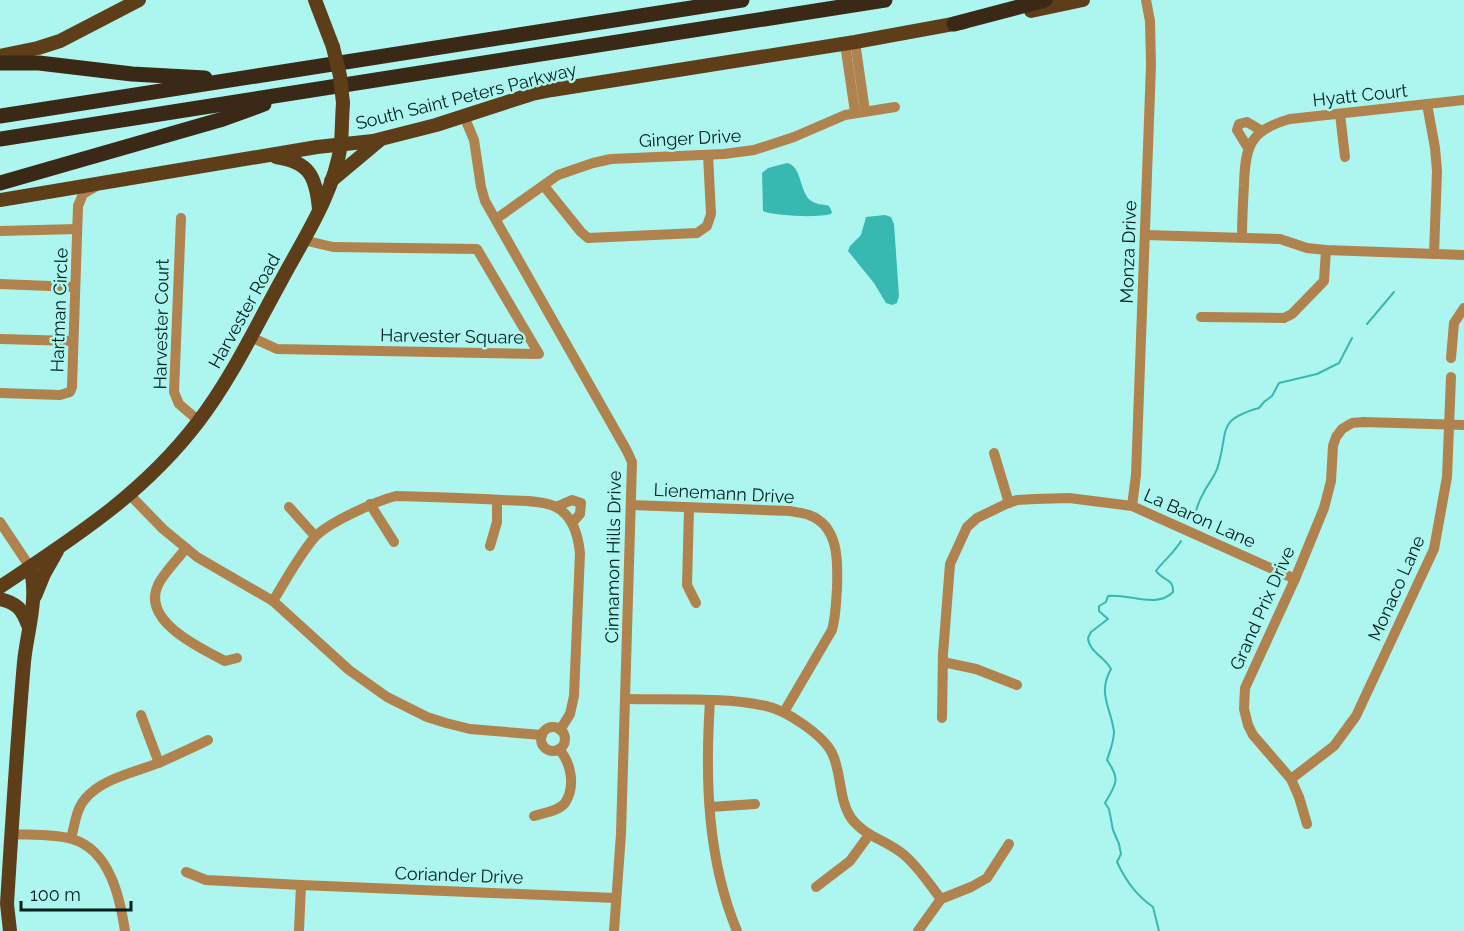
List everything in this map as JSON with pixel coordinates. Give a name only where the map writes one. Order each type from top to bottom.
[{"type":"highway","points":[[0,117],[742,0]]},
{"type":"highway","points":[[0,139],[885,0]]},
{"type":"highway","points":[[954,24],[1045,0]]},
{"type":"highway","points":[[0,63],[39,63],[132,74],[238,79]]},
{"type":"highway","points":[[0,183],[223,119],[298,92]]},
{"type":"main road","points":[[0,56],[60,41],[139,0]]},
{"type":"main road","name":"Harvester Road","points":[[0,587],[99,521],[151,476],[199,421],[226,381],[319,211],[331,181],[340,145],[343,103],[333,47],[315,0]]},
{"type":"main road","name":"South Saint Peters Parkway","points":[[0,200],[382,139],[552,90],[850,43],[1083,0]]},
{"type":"main road","points":[[331,181],[382,139]]},
{"type":"main road","points":[[266,156],[292,160],[305,168],[313,177],[319,211]]},
{"type":"main road","points":[[10,931],[7,904],[8,828],[28,625],[32,606],[44,574],[58,548]]},
{"type":"main road","points":[[30,567],[33,586],[32,606]]},
{"type":"main road","points":[[0,599],[13,602],[21,609],[28,625]]},
{"type":"street","name":"Monza Drive","points":[[1132,506],[1136,475],[1151,65],[1150,21],[1146,0]]},
{"type":"street","points":[[850,43],[860,112]]},
{"type":"street","name":"Hyatt Court","points":[[1248,148],[1262,131],[1273,124],[1290,119],[1464,100]]},
{"type":"street","points":[[1427,104],[1437,171],[1434,254]]},
{"type":"street","name":"Ginger Drive","points":[[496,219],[565,172],[601,161],[739,153],[767,147],[860,112],[895,107]]},
{"type":"street","points":[[1341,114],[1345,157]]},
{"type":"street","name":"Cinnamon Hills Drive","points":[[464,116],[474,140],[485,201],[632,462],[626,699],[615,931]]},
{"type":"street","points":[[1242,237],[1245,154],[1248,148],[1237,130],[1239,124],[1247,122],[1262,131]]},
{"type":"street","points":[[544,186],[588,238],[698,233],[707,226],[711,214],[708,155]]},
{"type":"street","points":[[47,192],[64,194],[78,206],[83,194],[105,183]]},
{"type":"street","name":"Hartman Circle","points":[[0,393],[60,395],[70,392],[78,206]]},
{"type":"street","name":"Harvester Court","points":[[181,218],[174,392],[179,404],[199,421]]},
{"type":"street","name":"Hartman Circle","points":[[0,231],[77,229]]},
{"type":"street","points":[[1145,235],[1280,239],[1307,248],[1326,250],[1464,255]]},
{"type":"street","name":"Harvester Square","points":[[251,337],[277,349],[539,354],[477,249],[333,247],[303,240]]},
{"type":"street","points":[[1201,317],[1275,319],[1292,314],[1324,280],[1326,250]]},
{"type":"street","points":[[0,284],[75,287]]},
{"type":"street","points":[[1450,358],[1454,323],[1464,308]]},
{"type":"street","points":[[0,339],[73,341]]},
{"type":"street","name":"Monaco Lane","points":[[1291,779],[1334,746],[1356,716],[1434,549],[1447,477],[1451,377]]},
{"type":"street","name":"Grand Prix Drive","points":[[1307,824],[1291,779],[1253,735],[1244,709],[1245,688],[1295,579],[1324,508],[1330,481],[1333,446],[1342,429],[1352,423],[1363,422],[1449,425]]},
{"type":"street","points":[[1449,425],[1464,425]]},
{"type":"street","points":[[994,453],[1010,502]]},
{"type":"street","points":[[130,495],[186,549],[273,601],[349,670],[426,721],[470,729],[542,735],[550,728],[560,730],[564,741],[559,749],[554,751],[546,749],[542,743],[542,735]]},
{"type":"street","points":[[273,601],[315,536],[370,504],[396,496],[535,502],[556,507],[573,522],[580,553],[574,696],[570,714],[560,730]]},
{"type":"street","name":"La Baron Lane","points":[[942,718],[943,662],[950,564],[967,527],[977,518],[1010,502],[1069,498],[1132,506],[1295,579]]},
{"type":"street","points":[[490,546],[497,522],[497,500]]},
{"type":"street","points":[[556,507],[572,500],[581,503],[580,514],[573,522]]},
{"type":"street","points":[[370,504],[394,542]]},
{"type":"street","name":"Lienemann Drive","points":[[631,505],[790,511],[810,515],[824,525],[836,545],[838,572],[836,618],[832,630],[784,712]]},
{"type":"street","points":[[289,507],[315,536]]},
{"type":"street","points":[[689,508],[687,585],[696,603]]},
{"type":"street","points":[[0,522],[30,567]]},
{"type":"street","points":[[186,549],[157,586],[155,602],[159,615],[169,627],[225,662],[237,658]]},
{"type":"street","points":[[943,662],[976,669],[1017,685]]},
{"type":"street","points":[[626,699],[710,701],[768,706],[784,712],[817,735],[831,751],[838,769],[843,803],[852,819],[869,835],[903,854],[941,899]]},
{"type":"street","points":[[710,701],[707,778],[710,807],[721,887],[738,931]]},
{"type":"street","points":[[141,715],[159,763]]},
{"type":"street","points":[[71,838],[78,812],[89,794],[115,779],[159,763],[208,740]]},
{"type":"street","points":[[534,816],[556,809],[564,803],[570,788],[571,770],[559,749]]},
{"type":"street","points":[[710,807],[755,804]]},
{"type":"street","points":[[8,828],[71,838],[90,849],[110,874],[122,912],[125,931]]},
{"type":"street","points":[[816,887],[850,861],[869,835]]},
{"type":"street","points":[[918,931],[941,899],[987,878],[1009,844]]},
{"type":"street","name":"Coriander Drive","points":[[186,872],[206,880],[615,898]]},
{"type":"street","points":[[299,931],[301,885]]},
{"type":"water","points":[[787,163],[792,165],[798,174],[806,196],[815,203],[829,206],[831,214],[797,216],[763,211],[762,173],[768,168]]},
{"type":"water","points":[[885,215],[891,217],[894,224],[899,296],[897,303],[892,305],[886,303],[874,283],[848,251],[861,235],[866,217]]},
{"type":"waterway","points":[[1367,324],[1394,292]]},
{"type":"waterway","points":[[1193,520],[1200,500],[1217,469],[1224,435],[1230,422],[1245,412],[1259,408],[1272,396],[1279,383],[1317,374],[1339,363],[1352,338]]},
{"type":"waterway","points":[[1159,931],[1153,907],[1132,887],[1117,862],[1121,854],[1119,844],[1113,830],[1109,809],[1105,803],[1115,782],[1114,772],[1107,760],[1114,732],[1105,693],[1111,669],[1091,647],[1088,638],[1091,632],[1108,619],[1099,611],[1099,606],[1106,602],[1108,596],[1151,600],[1166,597],[1173,592],[1172,584],[1156,571],[1181,541]]}]
